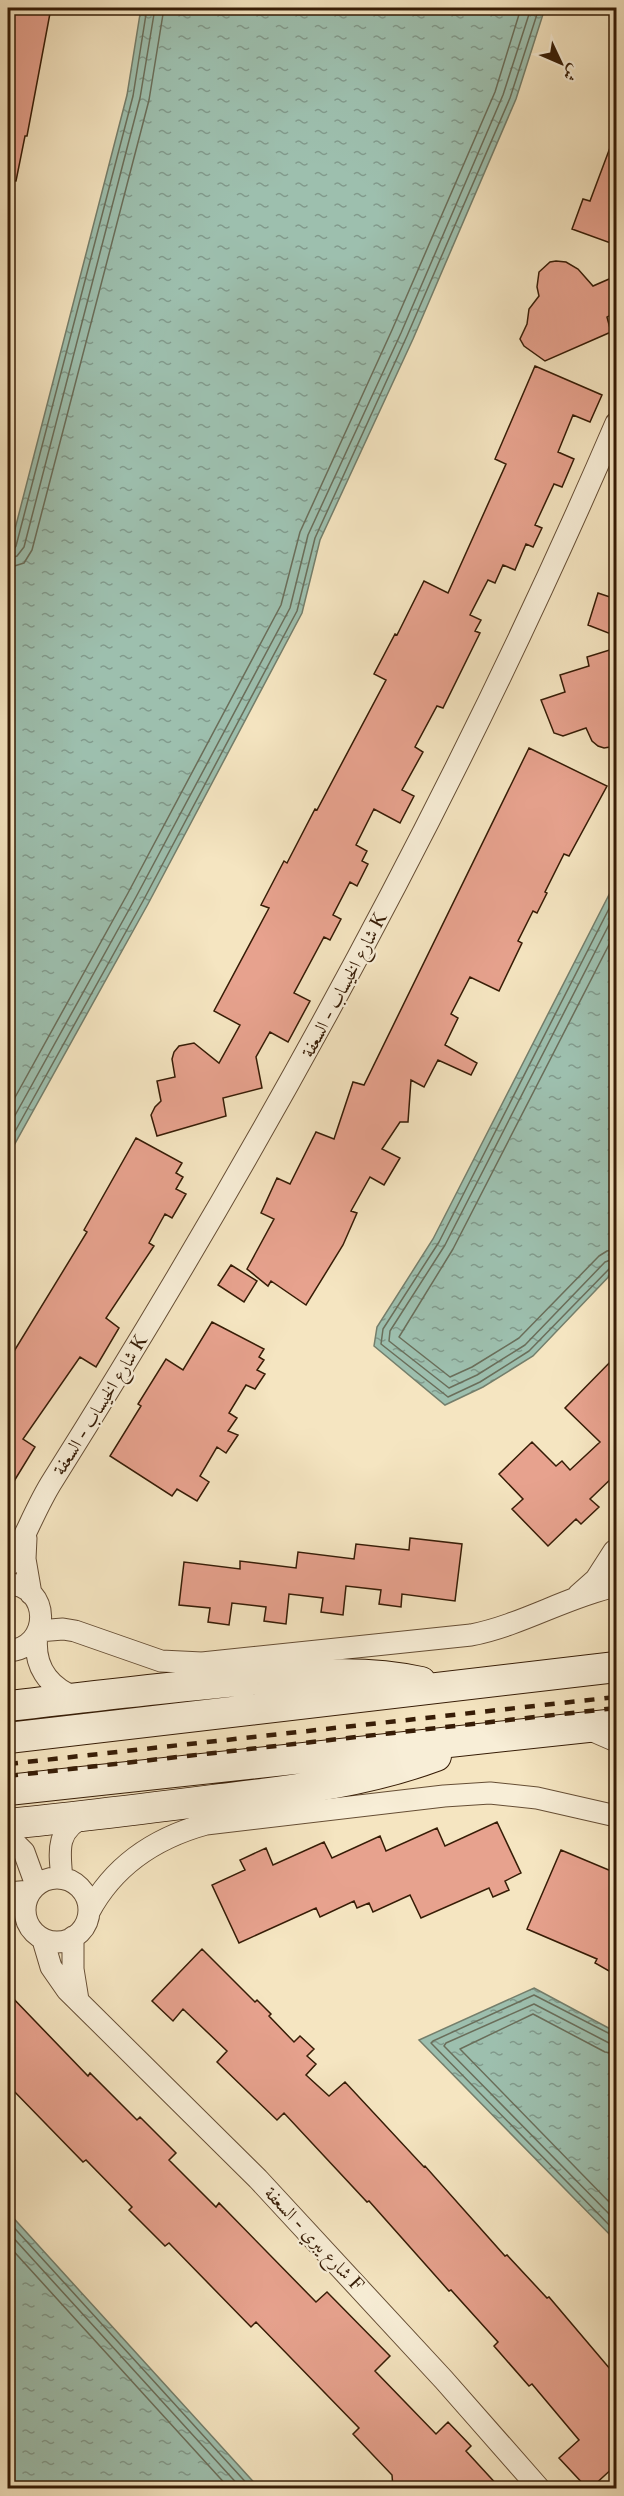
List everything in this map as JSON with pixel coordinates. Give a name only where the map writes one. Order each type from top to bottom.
[{"type":"main road","points":[[8,1738],[441,1689],[612,1664]]},
{"type":"main road","points":[[8,1706],[185,1686],[335,1673],[378,1674],[441,1689]]},
{"type":"main road","points":[[8,1790],[616,1724]]},
{"type":"main road","points":[[8,1824],[350,1782],[412,1765],[472,1740]]},
{"type":"street","name":"شارع الخيساب - السعفة K","points":[[8,1566],[49,1487],[192,1254],[337,999],[472,738],[535,606],[616,423]]},
{"type":"street","name":"شارع الخيساب - السعفة K","points":[[29,1524],[25,1559],[33,1596],[41,1614],[36,1658],[47,1680],[66,1694],[77,1698]]},
{"type":"street","points":[[570,1600],[596,1579],[616,1552]]},
{"type":"street","points":[[8,1584],[23,1588],[87,1634]]},
{"type":"street","points":[[8,1651],[24,1647],[38,1632],[63,1629],[87,1634],[154,1659],[174,1663],[202,1664],[471,1635],[508,1626],[570,1600],[616,1586]]},
{"type":"street","points":[[586,1728],[616,1741]]},
{"type":"street","points":[[8,1893],[33,1888],[53,1878],[68,1881],[104,1873],[175,1833],[206,1824],[467,1794],[502,1794],[537,1798],[615,1816]]},
{"type":"street","points":[[86,1816],[72,1824],[62,1838],[59,1854],[68,1881],[86,1895],[89,1912]]},
{"type":"street","points":[[8,1836],[24,1852],[33,1888],[25,1905],[26,1921]]},
{"type":"street","points":[[8,1910],[26,1921],[35,1934],[43,1940],[63,1941],[73,1938],[86,1922],[89,1912],[107,1882],[133,1858]]},
{"type":"street","points":[[73,1938],[73,1969],[78,2000]]},
{"type":"street","name":"شارع يبري - السعفة F","points":[[43,1940],[58,1980],[258,2178],[444,2380],[539,2488]]},
{"type":"water","points":[[141,8],[545,8],[516,99],[413,339],[320,540],[302,613],[148,904],[8,1156],[8,556],[127,95]]},
{"type":"water","points":[[616,881],[616,1269],[533,1356],[483,1387],[445,1405],[374,1346],[377,1327],[433,1239]]},
{"type":"water","points":[[534,1988],[616,2032],[616,2241],[419,2040]]},
{"type":"water","points":[[8,2212],[259,2488],[14,2488],[8,2477]]},
{"type":"building","points":[[8,8],[51,8],[27,136],[25,136],[16,181],[8,180]]},
{"type":"building","points":[[614,137],[616,138],[616,245],[572,229],[583,199],[590,201]]},
{"type":"building","points":[[550,262],[566,262],[578,269],[593,286],[616,276],[616,312],[607,317],[611,332],[545,361],[524,346],[520,339],[527,324],[529,309],[539,296],[537,287],[539,272]]},
{"type":"building","points":[[535,366],[602,395],[590,422],[573,415],[558,452],[574,459],[562,487],[554,484],[535,525],[542,528],[533,547],[526,544],[515,570],[503,565],[495,583],[488,580],[470,615],[481,620],[475,631],[480,633],[443,708],[437,706],[415,747],[423,752],[402,790],[414,796],[400,823],[374,809],[356,845],[367,851],[362,861],[368,864],[357,886],[350,882],[333,915],[341,919],[330,940],[324,937],[294,993],[310,1001],[288,1042],[270,1032],[256,1057],[262,1088],[223,1098],[226,1116],[157,1136],[151,1115],[161,1101],[157,1081],[175,1077],[172,1059],[174,1052],[179,1046],[194,1043],[219,1063],[240,1025],[214,1011],[269,908],[261,905],[284,861],[287,863],[315,809],[317,810],[386,680],[374,674],[424,581],[448,593],[506,464],[495,459]]},
{"type":"building","points":[[598,593],[616,599],[616,636],[588,625]]},
{"type":"building","points":[[616,648],[616,746],[604,748],[598,746],[592,741],[586,728],[563,736],[554,733],[541,700],[565,692],[560,675],[589,666],[587,657]]},
{"type":"building","points":[[529,748],[607,786],[569,856],[564,854],[537,913],[533,911],[518,941],[522,943],[499,991],[470,977],[451,1014],[458,1018],[445,1045],[477,1063],[471,1075],[438,1060],[424,1087],[411,1080],[408,1122],[400,1122],[382,1149],[400,1158],[384,1185],[370,1177],[351,1211],[357,1213],[343,1245],[306,1305],[271,1281],[268,1286],[247,1269],[274,1219],[261,1213],[277,1178],[290,1184],[316,1132],[334,1139],[353,1082],[364,1085]]},
{"type":"building","points":[[136,1138],[182,1163],[176,1173],[183,1177],[176,1189],[186,1194],[172,1218],[165,1214],[149,1243],[154,1246],[106,1318],[119,1328],[96,1367],[80,1357],[23,1439],[35,1447],[8,1491],[8,1361],[87,1232],[84,1230]]},
{"type":"building","points":[[231,1265],[257,1281],[244,1302],[218,1285]]},
{"type":"building","points":[[212,1322],[264,1349],[259,1357],[264,1360],[257,1370],[265,1374],[255,1389],[246,1385],[229,1413],[237,1418],[228,1431],[238,1435],[226,1453],[217,1447],[200,1476],[209,1482],[197,1501],[177,1489],[172,1496],[110,1456],[141,1406],[138,1404],[166,1359],[183,1370]]},
{"type":"building","points":[[616,1356],[616,1474],[590,1499],[599,1507],[581,1524],[576,1519],[548,1546],[512,1509],[523,1499],[499,1474],[532,1442],[556,1466],[562,1461],[570,1470],[600,1442],[565,1408]]},
{"type":"building","points":[[410,1538],[462,1544],[455,1601],[402,1594],[401,1607],[379,1604],[381,1590],[346,1586],[343,1615],[321,1612],[323,1598],[289,1594],[286,1624],[264,1621],[266,1607],[232,1603],[229,1625],[208,1622],[210,1608],[179,1605],[184,1562],[240,1569],[240,1561],[296,1568],[298,1552],[354,1559],[356,1544],[409,1550]]},
{"type":"building","points":[[497,1822],[521,1873],[505,1881],[509,1890],[493,1897],[489,1888],[421,1918],[410,1895],[373,1912],[369,1903],[357,1908],[354,1901],[320,1917],[316,1908],[239,1943],[212,1885],[245,1870],[240,1860],[266,1848],[273,1865],[324,1842],[332,1858],[380,1836],[386,1851],[437,1828],[445,1846]]},
{"type":"building","points":[[561,1850],[616,1873],[616,1975],[595,1963],[597,1959],[527,1929]]},
{"type":"building","points":[[202,1949],[255,2002],[257,2000],[271,2014],[269,2016],[294,2042],[300,2036],[314,2049],[307,2056],[316,2064],[306,2075],[329,2096],[345,2082],[425,2166],[505,2256],[507,2255],[547,2298],[549,2297],[616,2376],[616,2465],[591,2488],[587,2488],[559,2458],[579,2440],[532,2384],[529,2386],[494,2346],[498,2342],[369,2201],[367,2202],[284,2113],[277,2120],[217,2062],[227,2051],[183,2009],[173,2021],[152,2001]]},
{"type":"building","points":[[8,1993],[88,2076],[90,2073],[137,2120],[140,2117],[176,2153],[169,2160],[216,2207],[219,2203],[316,2302],[327,2292],[390,2356],[375,2371],[436,2434],[448,2422],[471,2446],[466,2451],[500,2488],[393,2488],[392,2475],[353,2434],[359,2428],[256,2322],[251,2327],[169,2243],[165,2246],[129,2210],[132,2207],[86,2160],[83,2162],[8,2085]]},
{"type":"railway","points":[[8,1764],[616,1697]]},
{"type":"railway","points":[[8,1776],[616,1708]]}]
